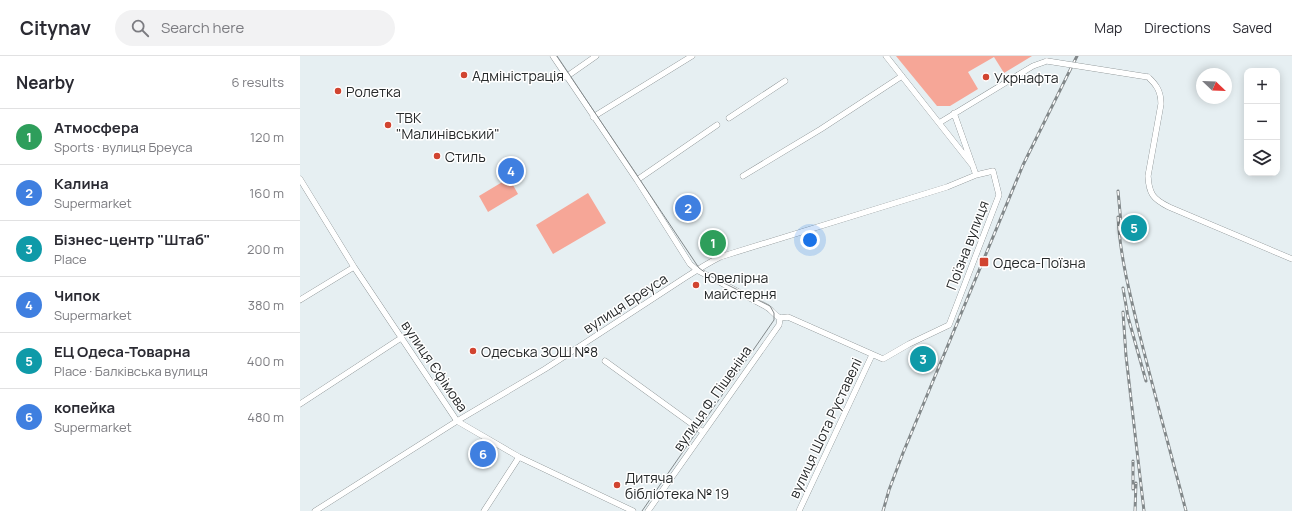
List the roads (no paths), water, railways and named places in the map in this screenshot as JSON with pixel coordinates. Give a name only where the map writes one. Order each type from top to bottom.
[{"type":"street","points":[[552,56],[637,180],[690,264],[696,270],[771,309],[776,316],[780,318],[788,317],[872,355]]},
{"type":"street","points":[[566,77],[596,56]]},
{"type":"street","points":[[593,117],[692,56]]},
{"type":"street","points":[[886,56],[973,166]]},
{"type":"street","points":[[939,123],[1033,66],[1047,61],[1148,78],[1154,83],[1161,95],[1161,104],[1148,176],[1148,186],[1152,195],[1169,207],[1292,259]]},
{"type":"street","points":[[743,176],[821,129],[902,76]]},
{"type":"street","points":[[729,118],[785,81]]},
{"type":"street","points":[[954,113],[976,175]]},
{"type":"street","points":[[637,180],[717,126]]},
{"type":"street","name":"вулиця Бреуса","points":[[315,511],[457,421],[545,369],[702,266],[720,258],[946,187],[976,175],[993,172]]},
{"type":"street","name":"Поїзна вулиця","points":[[872,355],[883,359],[909,344],[948,325],[999,195],[993,172]]},
{"type":"street","name":"вулиця Єфімова","points":[[300,179],[354,267],[457,421],[519,457],[633,511]]},
{"type":"street","points":[[300,300],[354,267]]},
{"type":"street","name":"вулиця Ф. Пішеніна","points":[[648,511],[779,325],[780,318]]},
{"type":"street","points":[[300,404],[401,338]]},
{"type":"street","name":"вулиця Шота Руставелі","points":[[799,511],[872,355]]},
{"type":"street","points":[[606,361],[703,432]]},
{"type":"street","points":[[484,511],[519,457]]},
{"type":"tram line","points":[[557,56],[699,268],[710,276],[770,306],[774,313],[774,320],[642,511]]},
{"type":"railway","points":[[883,511],[903,453],[1023,165],[1077,56]]},
{"type":"railway","points":[[1118,191],[1121,223]]},
{"type":"railway","points":[[1118,217],[1123,259],[1131,300],[1186,511]]},
{"type":"railway","points":[[1123,288],[1128,317],[1146,381]]},
{"type":"railway","points":[[1123,312],[1126,356],[1144,511]]},
{"type":"railway","points":[[1133,461],[1133,489]]},
{"type":"railway","points":[[1135,511],[1136,483]]},
{"type":"place","name":"Адміністрація","points":[[464,75]]},
{"type":"place","name":"Укрнафта","points":[[986,77]]},
{"type":"place","name":"Ролетка","points":[[338,91]]},
{"type":"place","name":"ТВК \"Малинівський\"","points":[[388,125]]},
{"type":"place","name":"Стиль","points":[[437,156]]},
{"type":"place","name":"Чипок","points":[[511,171]]},
{"type":"place","name":"Калина","points":[[688,208]]},
{"type":"place","name":"ЕЦ Одеса-Товарна","points":[[1134,228]]},
{"type":"place","name":"Атмосфера","points":[[713,243]]},
{"type":"place","name":"Одеса-Поїзна","points":[[984,262]]},
{"type":"place","name":"Ювелірна майстерня","points":[[696,285]]},
{"type":"place","name":"Одеська ЗОШ №8","points":[[473,351]]},
{"type":"place","name":"Бізнес-центр \"Штаб\"","points":[[923,359]]},
{"type":"place","name":"копейка","points":[[483,454]]},
{"type":"place","name":"Дитяча бібліотека № 19","points":[[617,485]]}]
